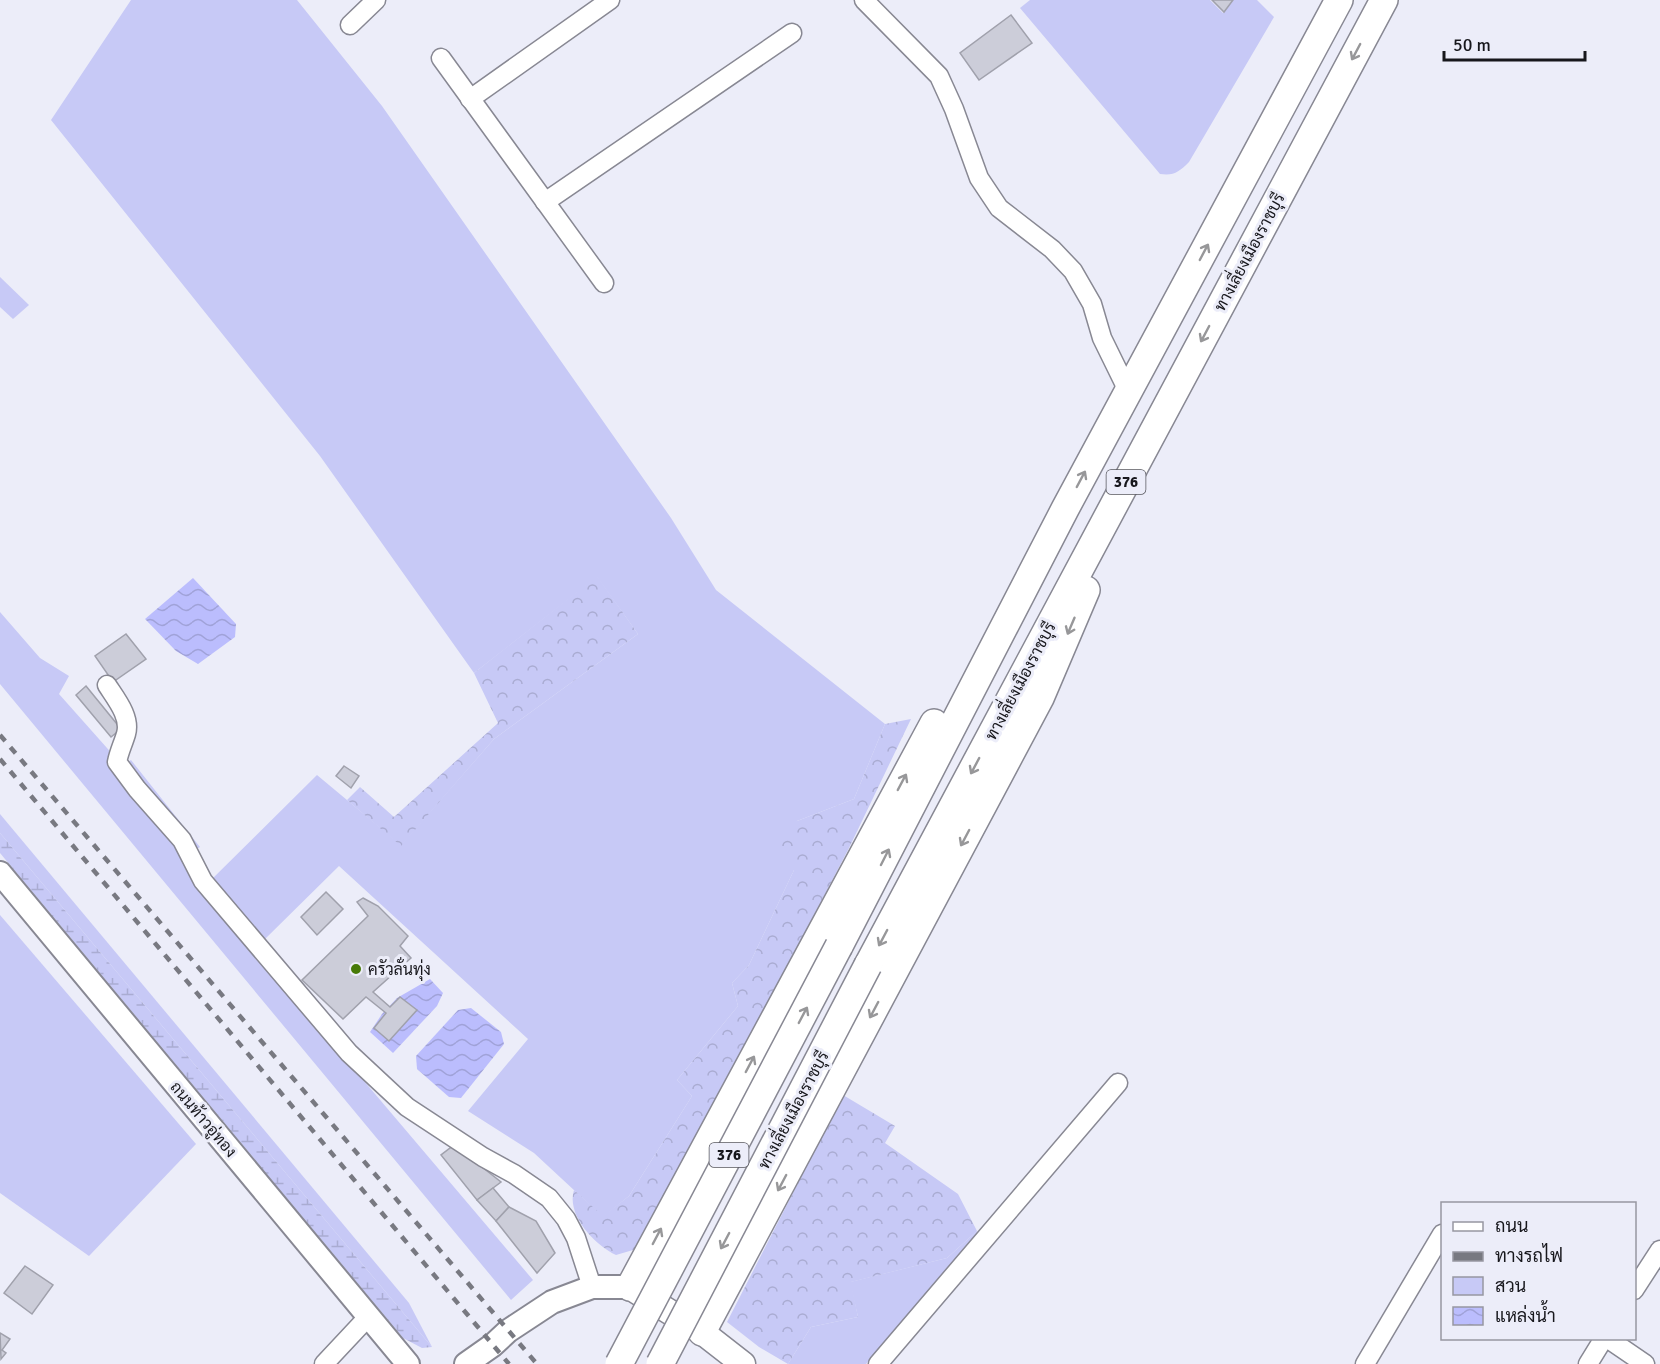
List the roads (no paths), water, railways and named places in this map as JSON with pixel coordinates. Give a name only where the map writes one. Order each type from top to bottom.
[{"type":"main road","name":"376","points":[[619,1364],[1065,509],[1339,0]]},
{"type":"main road","name":"ทางเลี่ยงเมืองราชบุรี","points":[[660,1364],[868,965],[1384,0]]},
{"type":"main road","points":[[702,1332],[1040,698],[1160,418]]},
{"type":"main road","points":[[742,1364],[702,1332],[630,1287],[964,668],[1065,509]]},
{"type":"street","points":[[350,26],[376,0]]},
{"type":"street","points":[[470,99],[610,0]]},
{"type":"street","points":[[867,1],[939,76],[954,109],[979,178],[999,208],[1052,249],[1073,271],[1092,304],[1102,338],[1128,391]]},
{"type":"street","points":[[545,202],[792,33]]},
{"type":"street","points":[[441,58],[604,283]]},
{"type":"street","points":[[106,686],[120,706],[126,722],[125,738],[119,750],[117,762],[137,789],[182,840],[203,880],[350,1053],[407,1107],[549,1198],[566,1219],[576,1238],[592,1287]]},
{"type":"street","name":"ถนนท้าวอู่ทอง","points":[[0,873],[408,1364]]},
{"type":"street","points":[[878,1364],[1118,1083]]},
{"type":"street","points":[[1365,1364],[1441,1237]]},
{"type":"street","points":[[1636,1288],[1660,1250]]},
{"type":"street","points":[[466,1364],[508,1331],[552,1302],[592,1287],[630,1287]]},
{"type":"street","points":[[324,1364],[368,1317]]},
{"type":"street","points":[[1588,1364],[1604,1340]]},
{"type":"street","points":[[1608,1340],[1645,1364]]},
{"type":"water","points":[[193,578],[236,624],[235,637],[198,664],[176,651],[145,619]]},
{"type":"water","points":[[430,979],[443,993],[437,1006],[393,1053],[370,1032],[397,998]]},
{"type":"water","points":[[471,1008],[501,1032],[504,1044],[461,1098],[449,1097],[417,1069],[416,1056],[458,1010]]},
{"type":"railway","points":[[0,735],[537,1364]]},
{"type":"railway","points":[[0,759],[509,1364]]},
{"type":"place","name":"ครัวลั่นทุ่ง","points":[[356,969]]}]
